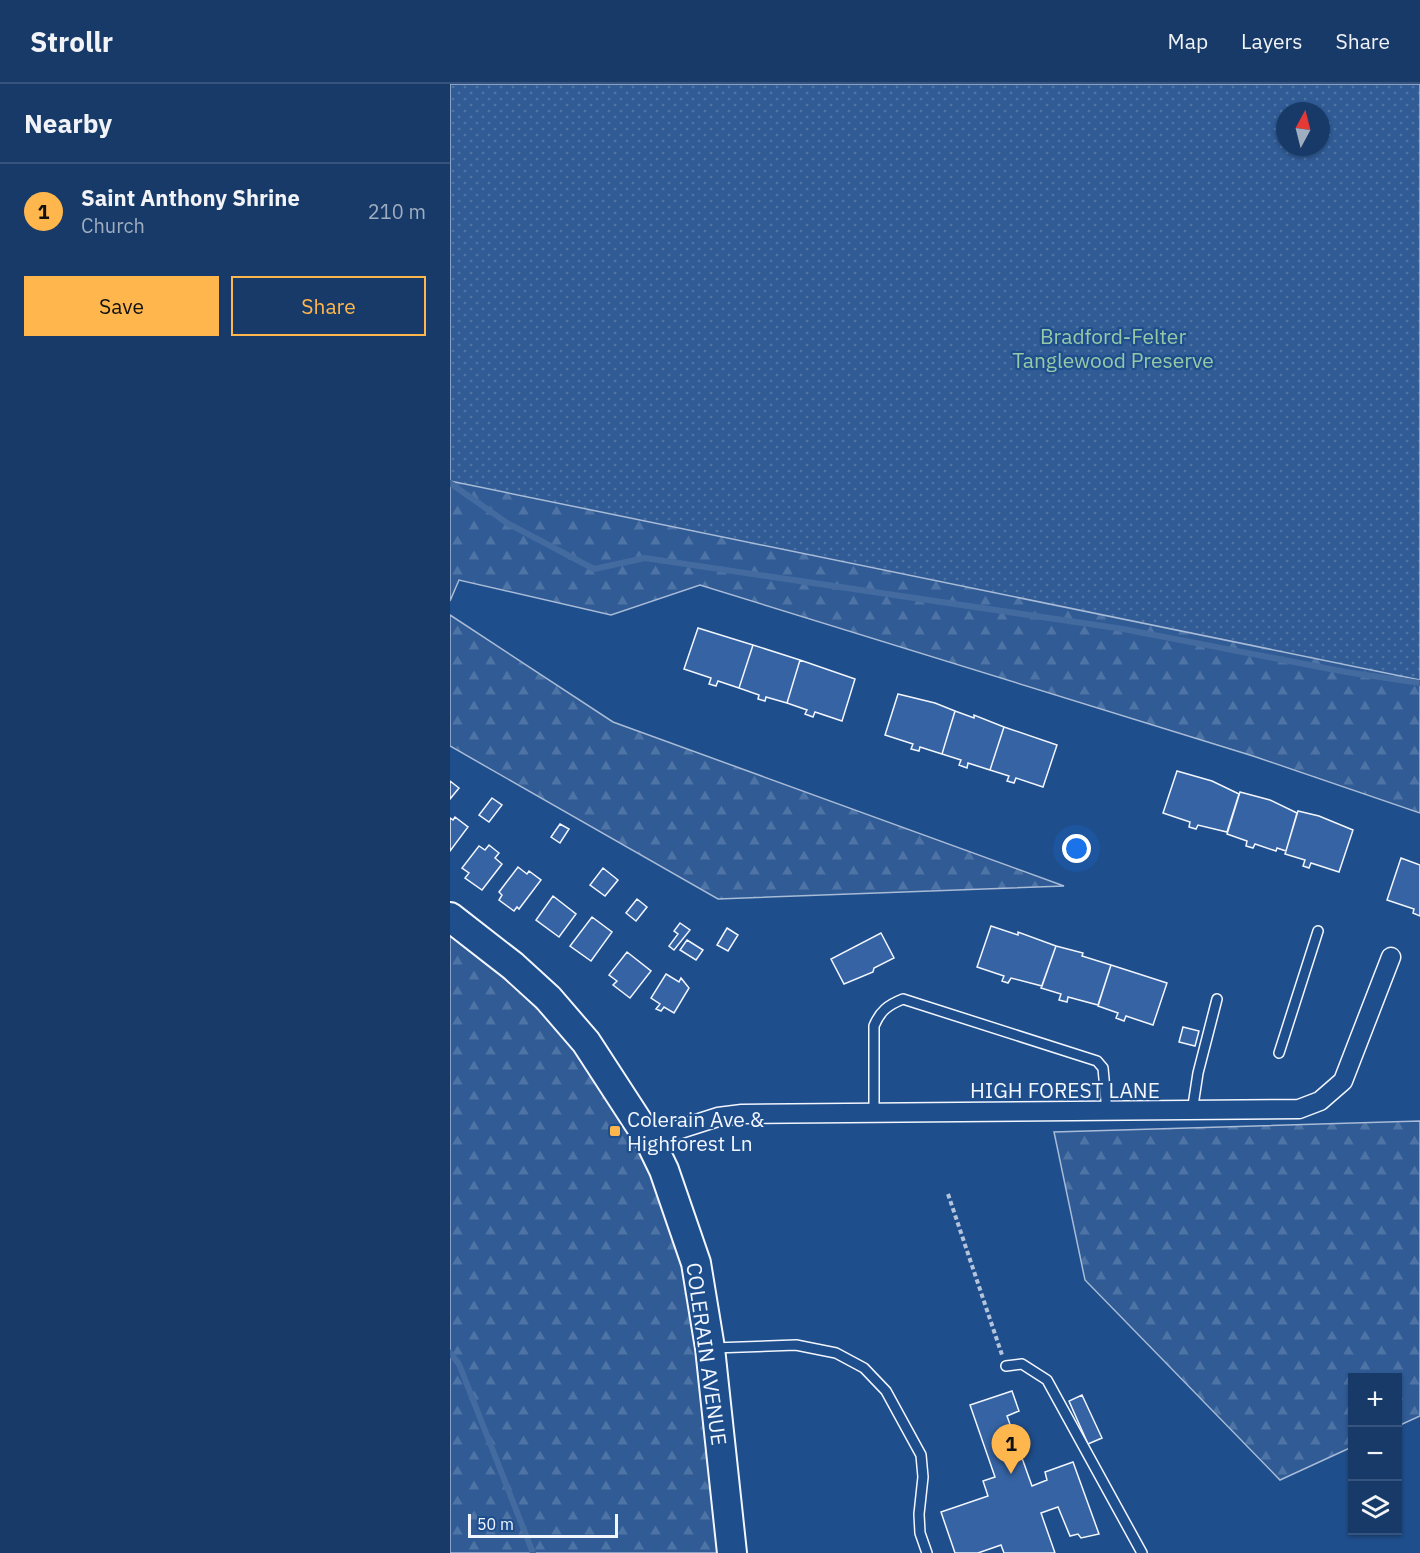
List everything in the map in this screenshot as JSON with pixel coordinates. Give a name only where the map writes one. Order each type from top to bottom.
[{"type":"main road","name":"COLERAIN AVENUE","points":[[450,917],[513,966],[548,998],[586,1042],[649,1139],[664,1170],[696,1263],[711,1348],[732,1553]]},
{"type":"street","name":"HIGH FOREST LANE","points":[[649,1139],[718,1117],[734,1115],[1291,1110],[1320,1101],[1343,1081],[1390,957]]},
{"type":"lane","points":[[1279,1053],[1318,931]]},
{"type":"lane","points":[[874,1114],[873,1026],[888,1005],[903,999],[1097,1061],[1102,1068],[1107,1112]]},
{"type":"lane","points":[[1192,1112],[1198,1073],[1217,999]]},
{"type":"lane","points":[[711,1348],[795,1345],[836,1353],[864,1368],[886,1391],[921,1455],[923,1477],[919,1514],[920,1533],[927,1553]]},
{"type":"lane","points":[[1006,1366],[1022,1364],[1047,1380],[1142,1553]]},
{"type":"path","points":[[948,1194],[1006,1366]]},
{"type":"green space","name":"Bradford-Felter Tanglewood Preserve","points":[[450,84],[1420,86],[1420,813],[1253,756],[700,585],[611,615],[459,580],[450,601]]},
{"type":"green space","name":"Bradford-Felter Tanglewood Preserve","points":[[450,84],[1420,84],[1420,680],[450,481]]},
{"type":"green space","points":[[450,615],[613,722],[1064,886],[718,899],[450,746]]},
{"type":"green space","points":[[450,917],[548,998],[677,1209],[732,1553],[450,1553]]},
{"type":"green space","points":[[1420,1121],[1420,1416],[1402,1424],[1402,1373],[1348,1373],[1348,1449],[1280,1480],[1085,1280],[1054,1132]]},
{"type":"building","points":[[698,628],[753,645],[739,688],[718,681],[716,686],[709,684],[711,678],[684,669]]},
{"type":"building","points":[[753,645],[800,660],[787,703],[766,697],[765,701],[758,699],[759,695],[739,688]]},
{"type":"building","points":[[800,660],[855,679],[842,721],[815,712],[813,717],[805,714],[807,710],[787,703]]},
{"type":"building","points":[[898,694],[935,703],[955,711],[942,754],[920,747],[919,751],[911,749],[913,744],[885,735]]},
{"type":"building","points":[[955,711],[974,718],[974,715],[1004,727],[990,770],[968,763],[967,768],[959,765],[961,760],[942,754]]},
{"type":"building","points":[[1004,727],[1057,745],[1043,787],[1016,778],[1014,783],[1007,781],[1009,776],[990,770]]},
{"type":"building","points":[[1177,771],[1212,781],[1239,794],[1227,832],[1198,825],[1196,829],[1189,827],[1190,822],[1163,813]]},
{"type":"building","points":[[450,781],[459,788],[450,799]]},
{"type":"building","points":[[1240,792],[1270,800],[1297,813],[1286,851],[1277,848],[1276,851],[1255,844],[1253,848],[1246,846],[1247,841],[1227,834]]},
{"type":"building","points":[[492,798],[502,805],[489,822],[479,815]]},
{"type":"building","points":[[1298,811],[1319,816],[1353,830],[1339,872],[1311,863],[1309,868],[1303,866],[1305,860],[1285,854]]},
{"type":"building","points":[[455,817],[468,827],[450,851],[450,818],[453,820]]},
{"type":"building","points":[[560,824],[569,829],[560,843],[551,837]]},
{"type":"building","points":[[489,845],[499,853],[495,858],[502,864],[482,890],[465,878],[469,873],[462,868],[479,846],[485,850]]},
{"type":"building","points":[[1401,858],[1420,865],[1420,916],[1413,913],[1414,909],[1387,900]]},
{"type":"building","points":[[518,867],[527,874],[529,871],[541,880],[519,909],[517,907],[514,911],[499,900],[502,895],[499,892]]},
{"type":"building","points":[[603,868],[618,880],[605,896],[590,885]]},
{"type":"building","points":[[553,896],[576,914],[559,937],[536,920]]},
{"type":"building","points":[[637,899],[647,907],[636,921],[626,913]]},
{"type":"building","points":[[592,917],[612,932],[591,961],[570,946]]},
{"type":"building","points":[[680,923],[690,930],[674,950],[669,946],[678,934],[674,931]]},
{"type":"building","points":[[991,926],[1018,935],[1018,932],[1056,946],[1042,986],[1011,978],[1008,983],[1002,981],[1004,976],[977,967]]},
{"type":"building","points":[[727,928],[738,935],[728,951],[717,945]]},
{"type":"building","points":[[881,933],[894,958],[874,968],[873,972],[844,984],[831,959]]},
{"type":"building","points":[[687,940],[703,950],[696,960],[680,950]]},
{"type":"building","points":[[1056,946],[1083,953],[1082,956],[1111,965],[1098,1005],[1068,997],[1067,1002],[1059,1000],[1061,994],[1041,988]]},
{"type":"building","points":[[627,952],[651,971],[630,998],[613,985],[617,981],[609,975]]},
{"type":"building","points":[[1111,965],[1167,983],[1153,1025],[1126,1016],[1124,1021],[1116,1018],[1118,1013],[1098,1006]]},
{"type":"building","points":[[666,974],[679,982],[681,978],[689,988],[674,1013],[664,1007],[661,1011],[656,1009],[660,1004],[651,998]]},
{"type":"building","points":[[1183,1027],[1199,1031],[1195,1046],[1179,1042]]},
{"type":"building","points":[[1012,1391],[1019,1411],[1007,1416],[1032,1486],[1047,1480],[1045,1472],[1073,1462],[1099,1534],[1081,1538],[1078,1534],[1070,1536],[1058,1507],[1041,1513],[1055,1553],[1004,1553],[1001,1545],[978,1553],[955,1553],[941,1512],[988,1496],[983,1481],[995,1477],[970,1405]]},
{"type":"building","points":[[1082,1395],[1102,1438],[1088,1444],[1069,1401]]},
{"type":"waterway","points":[[450,483],[507,523],[594,569],[645,558],[1123,629],[1346,672],[1420,683]]},
{"type":"waterway","points":[[450,1353],[459,1364],[533,1553]]},
{"type":"place","name":"Colerain Ave & Highforest Ln","points":[[615,1131]]},
{"type":"place","name":"Saint Anthony Shrine","points":[[1011,1474]]}]
